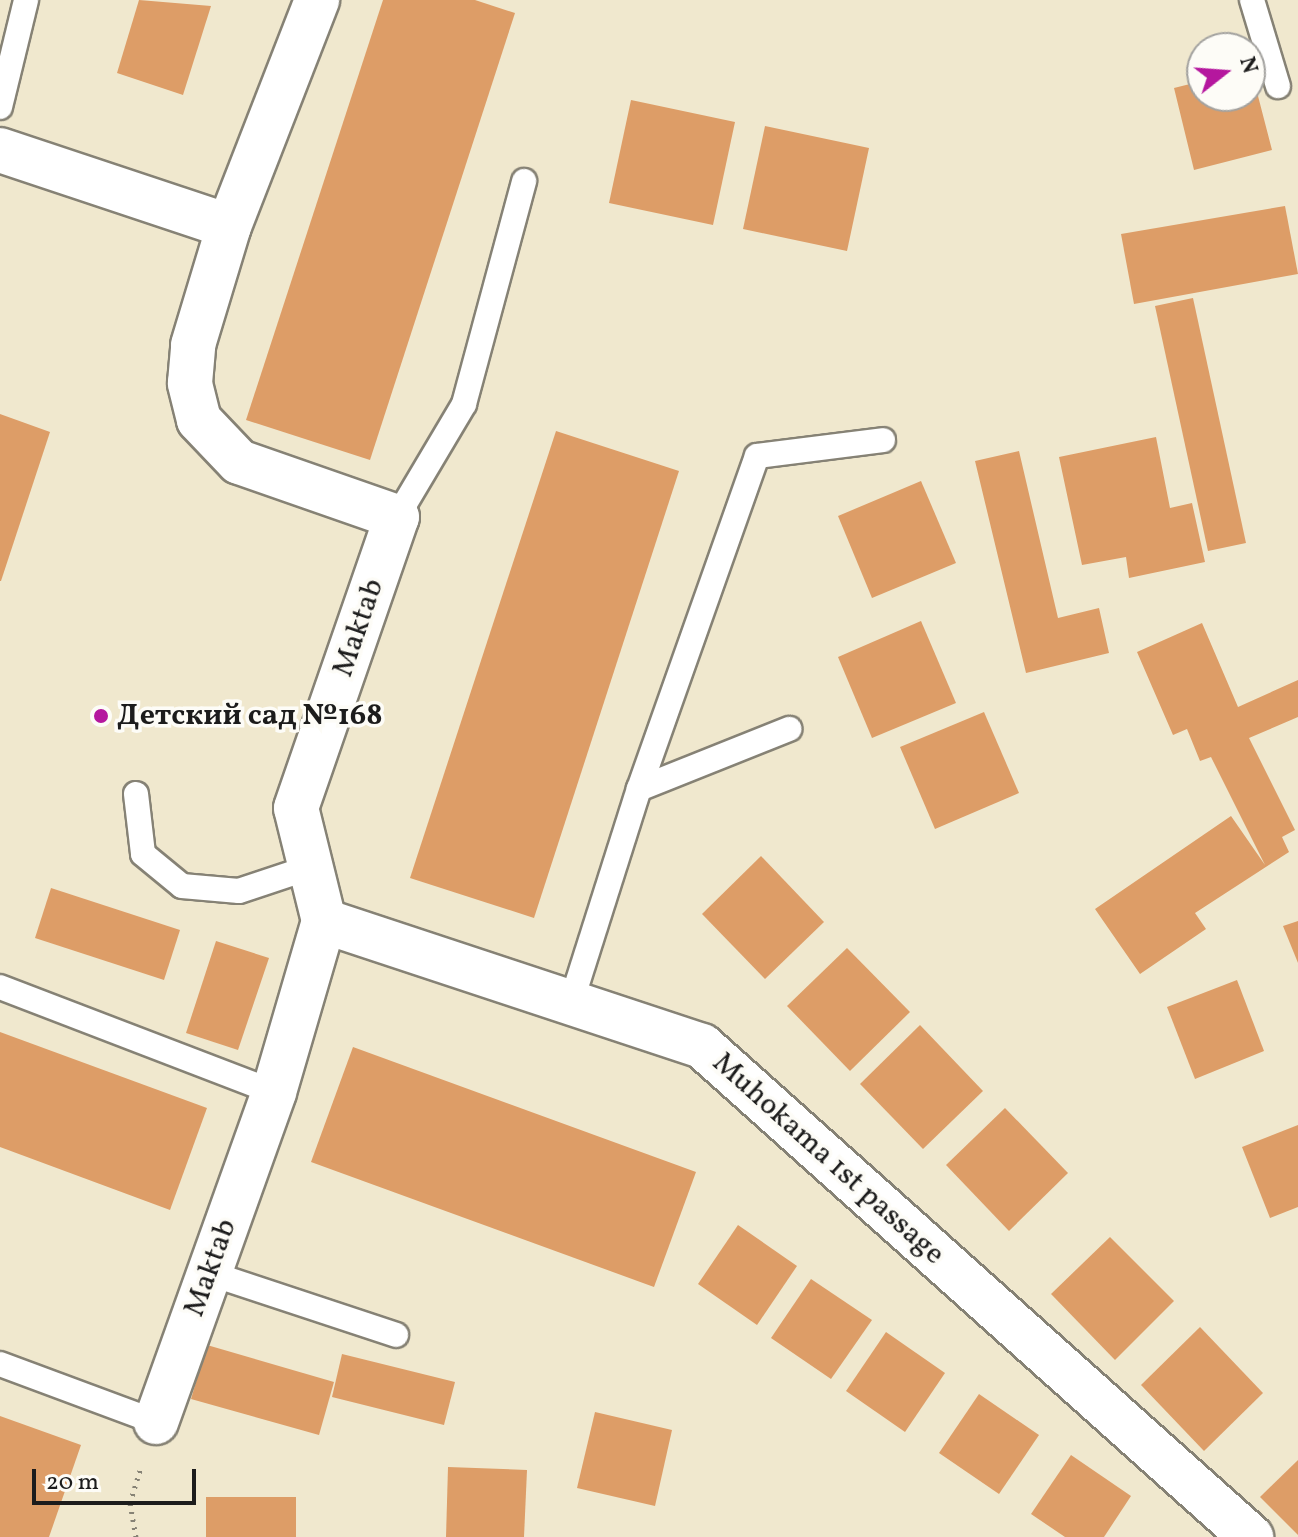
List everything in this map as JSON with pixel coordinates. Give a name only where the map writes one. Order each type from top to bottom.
[{"type":"street","points":[[317,0],[229,226],[193,345],[199,420],[222,449],[256,472],[397,517]]},
{"type":"street","points":[[0,150],[229,226]]},
{"type":"street","name":"Maktab","points":[[156,1422],[274,1092],[324,921],[296,808],[397,517]]},
{"type":"street","name":"Muhokama 1st passage","points":[[324,921],[702,1046],[1251,1537]]},
{"type":"lane","points":[[0,107],[26,0]]},
{"type":"lane","points":[[1252,0],[1278,86]]},
{"type":"lane","points":[[397,517],[464,404],[524,181]]},
{"type":"lane","points":[[571,1003],[639,789],[757,456],[883,440]]},
{"type":"lane","points":[[639,789],[789,729]]},
{"type":"lane","points":[[136,794],[143,854],[182,886],[239,891],[311,867]]},
{"type":"lane","points":[[0,987],[274,1092]]},
{"type":"lane","points":[[209,1273],[396,1335]]},
{"type":"lane","points":[[0,1364],[156,1422]]},
{"type":"path","points":[[136,1537],[130,1503],[156,1422]]},
{"type":"building","points":[[139,0],[211,6],[183,95],[117,73]]},
{"type":"building","points":[[383,0],[475,0],[515,13],[370,460],[246,420]]},
{"type":"building","points":[[1186,85],[1186,112],[1262,112],[1272,150],[1194,170],[1174,88]]},
{"type":"building","points":[[631,100],[735,122],[713,225],[609,203]]},
{"type":"building","points":[[765,126],[869,148],[847,251],[743,229]]},
{"type":"building","points":[[1285,206],[1298,274],[1134,304],[1121,234]]},
{"type":"building","points":[[1193,298],[1246,543],[1208,551],[1155,306]]},
{"type":"building","points":[[0,414],[50,432],[1,581],[0,581]]},
{"type":"building","points":[[556,431],[679,471],[534,918],[410,878]]},
{"type":"building","points":[[1156,437],[1170,508],[1192,503],[1205,562],[1129,578],[1126,557],[1082,565],[1059,457]]},
{"type":"building","points":[[1019,451],[1058,618],[1099,608],[1109,653],[1026,673],[975,461]]},
{"type":"building","points":[[921,481],[956,563],[872,598],[838,516]]},
{"type":"building","points":[[921,621],[956,703],[872,738],[838,657]]},
{"type":"building","points":[[1202,623],[1238,707],[1298,680],[1298,717],[1249,738],[1295,830],[1282,837],[1289,852],[1195,913],[1206,929],[1140,974],[1095,909],[1231,816],[1265,865],[1211,757],[1200,761],[1187,729],[1173,735],[1137,652]]},
{"type":"building","points":[[984,712],[1019,793],[935,829],[900,747]]},
{"type":"building","points":[[761,856],[824,922],[765,979],[702,914]]},
{"type":"building","points":[[51,888],[180,930],[164,980],[35,938]]},
{"type":"building","points":[[1298,921],[1298,963],[1283,926]]},
{"type":"building","points":[[216,941],[269,958],[238,1050],[186,1033]]},
{"type":"building","points":[[847,948],[910,1012],[850,1071],[787,1006]]},
{"type":"building","points":[[1237,980],[1264,1051],[1195,1079],[1167,1007]]},
{"type":"building","points":[[920,1025],[983,1091],[923,1149],[860,1084]]},
{"type":"building","points":[[0,1032],[207,1108],[170,1210],[0,1147]]},
{"type":"building","points":[[353,1047],[696,1172],[654,1287],[311,1162]]},
{"type":"building","points":[[1005,1108],[1068,1173],[1009,1231],[946,1165]]},
{"type":"building","points":[[1298,1125],[1298,1207],[1270,1218],[1242,1147]]},
{"type":"building","points":[[738,1225],[797,1266],[757,1325],[698,1284]]},
{"type":"building","points":[[1110,1237],[1174,1301],[1115,1360],[1051,1294]]},
{"type":"building","points":[[811,1279],[872,1320],[831,1379],[771,1338]]},
{"type":"building","points":[[1200,1327],[1263,1393],[1204,1451],[1141,1385]]},
{"type":"building","points":[[886,1332],[945,1373],[905,1432],[846,1391]]},
{"type":"building","points":[[207,1345],[334,1382],[319,1435],[191,1399]]},
{"type":"building","points":[[342,1354],[455,1382],[444,1425],[332,1397]]},
{"type":"building","points":[[979,1394],[1039,1435],[999,1494],[939,1453]]},
{"type":"building","points":[[595,1412],[672,1430],[655,1506],[577,1488]]},
{"type":"building","points":[[0,1416],[81,1445],[49,1537],[0,1537]]},
{"type":"building","points":[[1071,1455],[1131,1496],[1104,1537],[1065,1537],[1031,1514]]},
{"type":"building","points":[[1298,1460],[1298,1535],[1260,1497]]},
{"type":"building","points":[[448,1467],[527,1470],[524,1537],[446,1537]]},
{"type":"building","points":[[206,1497],[296,1497],[296,1537],[206,1537]]},
{"type":"place","name":"Детский сад №168","points":[[101,716]]}]
